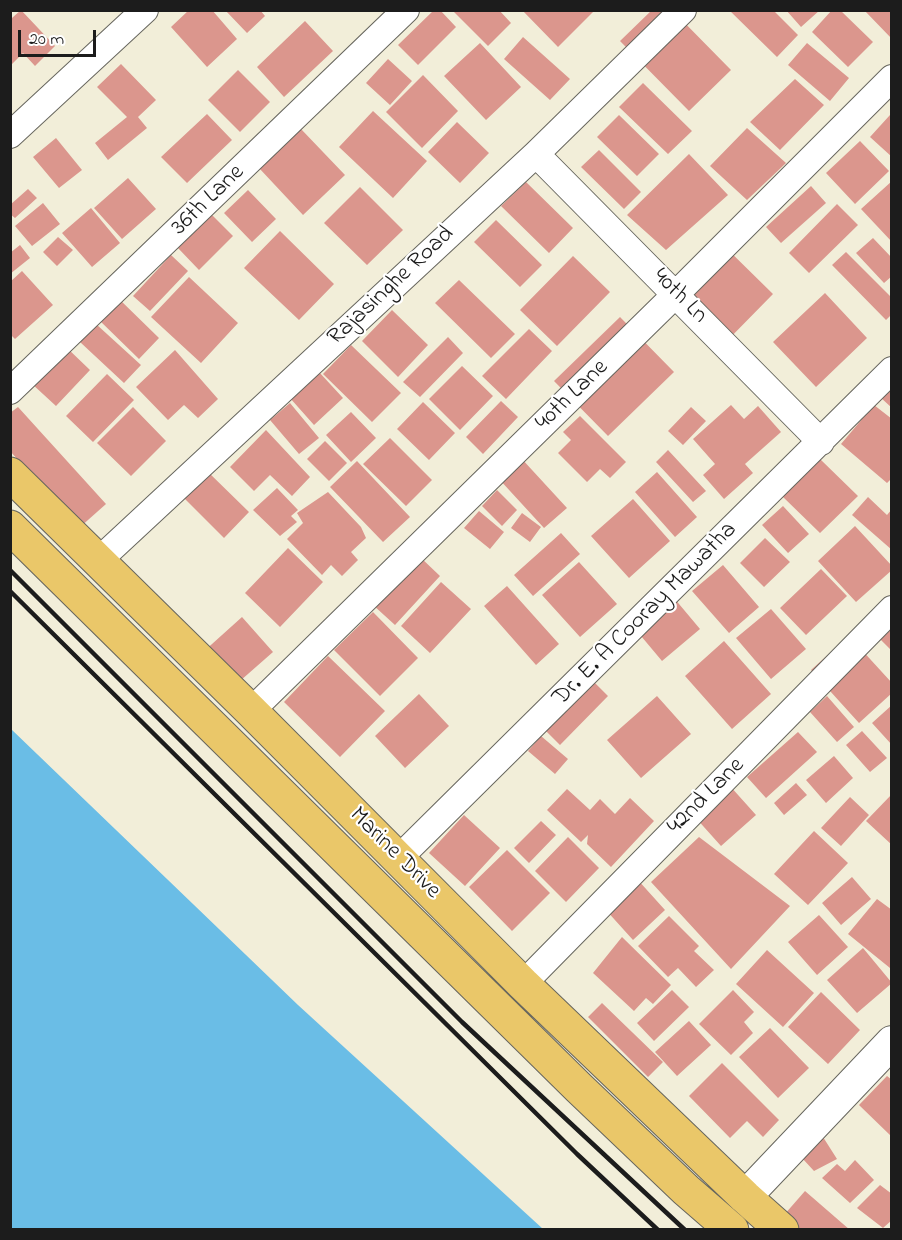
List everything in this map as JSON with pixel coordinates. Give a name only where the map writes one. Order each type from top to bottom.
[{"type":"main road","name":"Marine Drive","points":[[10,474],[399,858],[523,984],[782,1230]]},
{"type":"main road","name":"Marine Drive","points":[[10,526],[579,1088],[686,1190],[732,1230]]},
{"type":"street","points":[[10,135],[145,10]]},
{"type":"street","name":"36th Lane","points":[[10,391],[406,10]]},
{"type":"street","name":"Rajasinghe Road","points":[[98,561],[536,154],[683,10]]},
{"type":"street","name":"40th Lane","points":[[251,711],[676,294],[891,78]]},
{"type":"street","name":"40th Ln","points":[[536,154],[821,442]]},
{"type":"street","name":"Dr. E. A Cooray Mawatha","points":[[399,858],[821,442],[891,370]]},
{"type":"street","name":"42nd Lane","points":[[523,984],[891,609]]},
{"type":"street","points":[[745,1197],[891,1042]]},
{"type":"water","points":[[11,729],[298,1005],[543,1229],[11,1229]]},
{"type":"building","points":[[21,10],[55,46],[35,66],[23,53],[10,66],[10,16],[12,18]]},
{"type":"building","points":[[189,10],[212,10],[237,39],[207,67],[171,27]]},
{"type":"building","points":[[225,10],[260,10],[265,16],[247,33]]},
{"type":"building","points":[[434,10],[440,10],[456,27],[418,65],[398,45]]},
{"type":"building","points":[[452,10],[499,10],[511,23],[488,46]]},
{"type":"building","points":[[522,10],[595,10],[558,47]]},
{"type":"building","points":[[652,10],[672,10],[731,70],[689,111],[620,41]]},
{"type":"building","points":[[729,10],[773,10],[798,35],[777,57]]},
{"type":"building","points":[[786,10],[820,10],[801,27]]},
{"type":"building","points":[[832,10],[840,10],[873,42],[848,67],[812,32]]},
{"type":"building","points":[[864,10],[892,10],[892,39]]},
{"type":"building","points":[[305,21],[333,51],[284,97],[257,67]]},
{"type":"building","points":[[523,37],[570,79],[550,100],[504,59]]},
{"type":"building","points":[[480,43],[521,87],[486,120],[444,76]]},
{"type":"building","points":[[807,43],[849,78],[830,101],[788,65]]},
{"type":"building","points":[[388,59],[412,81],[390,105],[366,83]]},
{"type":"building","points":[[121,64],[156,100],[138,117],[147,128],[108,160],[95,143],[127,117],[97,87]]},
{"type":"building","points":[[238,70],[270,102],[240,132],[208,100]]},
{"type":"building","points":[[423,75],[458,111],[422,148],[386,112]]},
{"type":"building","points":[[795,79],[824,105],[780,150],[750,122]]},
{"type":"building","points":[[643,83],[692,131],[668,154],[619,107]]},
{"type":"building","points":[[373,111],[427,161],[393,198],[339,147]]},
{"type":"building","points":[[207,114],[232,140],[187,183],[161,157]]},
{"type":"building","points":[[619,115],[659,154],[637,176],[597,137]]},
{"type":"building","points":[[890,115],[892,117],[892,157],[870,137]]},
{"type":"building","points":[[457,122],[489,153],[460,183],[428,152]]},
{"type":"building","points":[[747,128],[786,163],[747,200],[710,166]]},
{"type":"building","points":[[301,129],[345,175],[303,215],[259,168]]},
{"type":"building","points":[[56,138],[82,170],[59,188],[33,157]]},
{"type":"building","points":[[860,141],[889,171],[855,204],[826,173]]},
{"type":"building","points":[[599,150],[641,192],[624,209],[581,167]]},
{"type":"building","points":[[689,154],[728,195],[666,250],[627,215]]},
{"type":"building","points":[[128,178],[156,209],[122,239],[94,208]]},
{"type":"building","points":[[892,181],[892,242],[861,209]]},
{"type":"building","points":[[526,182],[573,228],[549,253],[501,206]]},
{"type":"building","points":[[811,186],[826,203],[781,243],[766,227]]},
{"type":"building","points":[[360,187],[403,230],[367,265],[324,223]]},
{"type":"building","points":[[28,189],[37,198],[15,218],[10,214],[10,205]]},
{"type":"building","points":[[248,190],[276,219],[252,242],[224,213]]},
{"type":"building","points":[[43,203],[60,224],[32,246],[15,226]]},
{"type":"building","points":[[837,204],[858,225],[809,273],[789,253]]},
{"type":"building","points":[[91,208],[120,243],[92,267],[62,233]]},
{"type":"building","points":[[211,214],[233,236],[199,270],[177,247]]},
{"type":"building","points":[[496,220],[542,265],[520,287],[474,242]]},
{"type":"building","points":[[280,231],[334,284],[299,320],[244,268]]},
{"type":"building","points":[[58,237],[73,250],[57,266],[43,252]]},
{"type":"building","points":[[716,238],[773,294],[721,347],[663,291]]},
{"type":"building","points":[[873,238],[892,258],[892,276],[884,283],[856,253]]},
{"type":"building","points":[[20,245],[30,258],[10,274],[10,253]]},
{"type":"building","points":[[846,252],[892,298],[892,314],[886,320],[832,265]]},
{"type":"building","points":[[171,255],[188,271],[150,311],[133,296]]},
{"type":"building","points":[[573,256],[610,292],[557,346],[520,310]]},
{"type":"building","points":[[22,271],[53,305],[15,339],[10,334],[10,282]]},
{"type":"building","points":[[189,277],[238,323],[201,363],[151,317]]},
{"type":"building","points":[[459,280],[515,334],[491,358],[435,303]]},
{"type":"building","points":[[825,293],[867,338],[816,387],[773,342]]},
{"type":"building","points":[[117,297],[159,338],[139,359],[97,318]]},
{"type":"building","points":[[392,310],[428,345],[398,377],[362,341]]},
{"type":"building","points":[[620,317],[674,372],[608,436],[554,381]]},
{"type":"building","points":[[96,324],[141,365],[124,383],[80,342]]},
{"type":"building","points":[[529,329],[552,351],[506,399],[482,376]]},
{"type":"building","points":[[448,337],[463,353],[420,397],[403,382]]},
{"type":"building","points":[[351,345],[401,393],[372,422],[323,374]]},
{"type":"building","points":[[65,346],[90,370],[56,406],[31,383]]},
{"type":"building","points":[[175,350],[218,399],[198,418],[184,405],[168,420],[136,387]]},
{"type":"building","points":[[462,366],[493,396],[460,430],[429,399]]},
{"type":"building","points":[[319,372],[343,398],[314,425],[290,398]]},
{"type":"building","points":[[107,374],[134,400],[93,442],[66,416]]},
{"type":"building","points":[[892,385],[892,408],[880,397]]},
{"type":"building","points":[[501,401],[518,417],[483,454],[466,437]]},
{"type":"building","points":[[423,402],[455,433],[429,460],[397,429]]},
{"type":"building","points":[[290,403],[319,438],[299,454],[270,420]]},
{"type":"building","points":[[731,405],[744,419],[758,406],[781,432],[745,464],[753,473],[724,499],[703,475],[715,464],[693,439]]},
{"type":"building","points":[[874,405],[892,419],[892,478],[887,483],[841,444]]},
{"type":"building","points":[[18,407],[106,504],[79,528],[10,451],[10,413]]},
{"type":"building","points":[[133,407],[166,441],[131,476],[97,443]]},
{"type":"building","points":[[691,407],[706,421],[683,445],[668,431]]},
{"type":"building","points":[[351,412],[376,438],[351,462],[326,435]]},
{"type":"building","points":[[580,416],[626,462],[610,478],[600,469],[587,482],[558,453],[571,440],[563,432]]},
{"type":"building","points":[[266,430],[310,477],[292,496],[270,475],[254,491],[230,467]]},
{"type":"building","points":[[390,438],[432,480],[406,506],[363,464]]},
{"type":"building","points":[[325,441],[347,463],[329,481],[307,459]]},
{"type":"building","points":[[668,450],[706,491],[693,502],[656,462]]},
{"type":"building","points":[[521,458],[567,508],[544,528],[499,479]]},
{"type":"building","points":[[820,459],[858,496],[820,533],[782,496]]},
{"type":"building","points":[[357,461],[410,517],[383,542],[330,487]]},
{"type":"building","points":[[205,469],[249,512],[224,538],[180,494]]},
{"type":"building","points":[[657,472],[697,517],[675,537],[635,492]]},
{"type":"building","points":[[277,488],[298,510],[291,516],[297,522],[280,536],[253,510]]},
{"type":"building","points":[[497,490],[517,510],[502,526],[482,506]]},
{"type":"building","points":[[328,492],[361,527],[366,538],[351,552],[358,560],[342,576],[331,565],[322,575],[287,539],[303,523],[297,513]]},
{"type":"building","points":[[868,497],[887,515],[892,509],[892,550],[852,515]]},
{"type":"building","points":[[633,499],[670,541],[629,578],[591,536]]},
{"type":"building","points":[[783,506],[809,534],[788,553],[762,525]]},
{"type":"building","points":[[479,511],[504,532],[490,549],[464,528]]},
{"type":"building","points":[[522,513],[541,527],[530,542],[511,528]]},
{"type":"building","points":[[855,526],[892,566],[892,570],[856,602],[818,561]]},
{"type":"building","points":[[561,533],[580,554],[533,596],[514,575]]},
{"type":"building","points":[[765,538],[790,562],[764,587],[740,563]]},
{"type":"building","points":[[288,548],[323,582],[280,627],[245,593]]},
{"type":"building","points":[[419,556],[440,576],[395,625],[373,605]]},
{"type":"building","points":[[579,562],[617,604],[580,637],[542,595]]},
{"type":"building","points":[[723,565],[759,607],[729,633],[692,591]]},
{"type":"building","points":[[821,569],[847,596],[806,635],[780,608]]},
{"type":"building","points":[[441,582],[471,609],[430,653],[401,626]]},
{"type":"building","points":[[507,586],[559,644],[536,665],[484,606]]},
{"type":"building","points":[[674,598],[700,629],[662,661],[636,630]]},
{"type":"building","points":[[771,609],[806,649],[771,679],[736,638]]},
{"type":"building","points":[[373,612],[418,658],[380,696],[334,650]]},
{"type":"building","points":[[242,617],[273,652],[232,688],[202,653]]},
{"type":"building","points":[[892,622],[892,651],[877,636]]},
{"type":"building","points":[[849,636],[892,683],[892,693],[859,723],[811,670]]},
{"type":"building","points":[[724,641],[771,694],[732,729],[685,676]]},
{"type":"building","points":[[328,656],[385,711],[340,757],[284,702]]},
{"type":"building","points":[[593,681],[608,696],[560,745],[545,730]]},
{"type":"building","points":[[419,694],[449,726],[405,768],[375,736]]},
{"type":"building","points":[[657,696],[691,734],[641,778],[607,740]]},
{"type":"building","points":[[827,696],[854,727],[837,742],[810,712]]},
{"type":"building","points":[[892,705],[892,745],[872,723]]},
{"type":"building","points":[[862,731],[887,758],[870,772],[846,745]]},
{"type":"building","points":[[798,732],[817,752],[766,798],[747,777]]},
{"type":"building","points":[[541,736],[568,759],[555,774],[528,751]]},
{"type":"building","points":[[834,756],[853,778],[826,803],[806,780]]},
{"type":"building","points":[[796,783],[807,795],[784,815],[774,803]]},
{"type":"building","points":[[730,786],[756,815],[721,846],[695,817]]},
{"type":"building","points":[[567,789],[590,810],[600,799],[615,814],[630,798],[654,821],[611,867],[587,844],[588,835],[581,842],[547,810]]},
{"type":"building","points":[[892,794],[892,845],[866,821]]},
{"type":"building","points":[[850,797],[869,815],[841,846],[821,828]]},
{"type":"building","points":[[464,815],[500,848],[465,886],[429,853]]},
{"type":"building","points":[[541,821],[556,835],[529,863],[514,848]]},
{"type":"building","points":[[814,831],[848,863],[808,905],[774,874]]},
{"type":"building","points":[[568,837],[599,868],[566,902],[535,871]]},
{"type":"building","points":[[699,837],[790,906],[731,969],[651,882]]},
{"type":"building","points":[[507,850],[550,893],[512,931],[469,887]]},
{"type":"building","points":[[852,877],[871,899],[841,925],[822,903]]},
{"type":"building","points":[[637,879],[665,910],[633,940],[605,909]]},
{"type":"building","points":[[877,899],[892,910],[892,966],[890,968],[848,934]]},
{"type":"building","points":[[819,915],[848,947],[817,975],[788,942]]},
{"type":"building","points":[[669,916],[699,946],[694,951],[714,970],[696,987],[678,968],[668,977],[638,946]]},
{"type":"building","points":[[622,937],[671,985],[653,1004],[646,998],[634,1011],[593,973]]},
{"type":"building","points":[[863,948],[892,983],[857,1013],[827,980]]},
{"type":"building","points":[[767,950],[814,993],[783,1027],[736,984]]},
{"type":"building","points":[[672,990],[689,1007],[654,1041],[637,1023]]},
{"type":"building","points":[[733,990],[754,1012],[744,1022],[753,1033],[731,1055],[699,1024]]},
{"type":"building","points":[[821,992],[860,1030],[828,1064],[788,1027]]},
{"type":"building","points":[[602,1003],[663,1062],[648,1077],[588,1017]]},
{"type":"building","points":[[689,1021],[711,1045],[677,1076],[655,1052]]},
{"type":"building","points":[[770,1028],[809,1068],[778,1098],[739,1057]]},
{"type":"building","points":[[722,1063],[779,1120],[763,1137],[747,1121],[730,1138],[689,1096]]},
{"type":"building","points":[[887,1076],[892,1080],[892,1137],[859,1105]]},
{"type":"building","points":[[823,1137],[837,1159],[814,1171],[802,1158]]},
{"type":"building","points":[[855,1160],[874,1180],[850,1203],[822,1178],[837,1164],[845,1171]]},
{"type":"building","points":[[880,1185],[892,1194],[892,1220],[883,1228],[857,1208]]},
{"type":"building","points":[[805,1191],[850,1230],[801,1230],[784,1215]]},
{"type":"railway","points":[[10,570],[462,1022],[685,1230]]},
{"type":"railway","points":[[10,591],[577,1154],[658,1230]]}]
